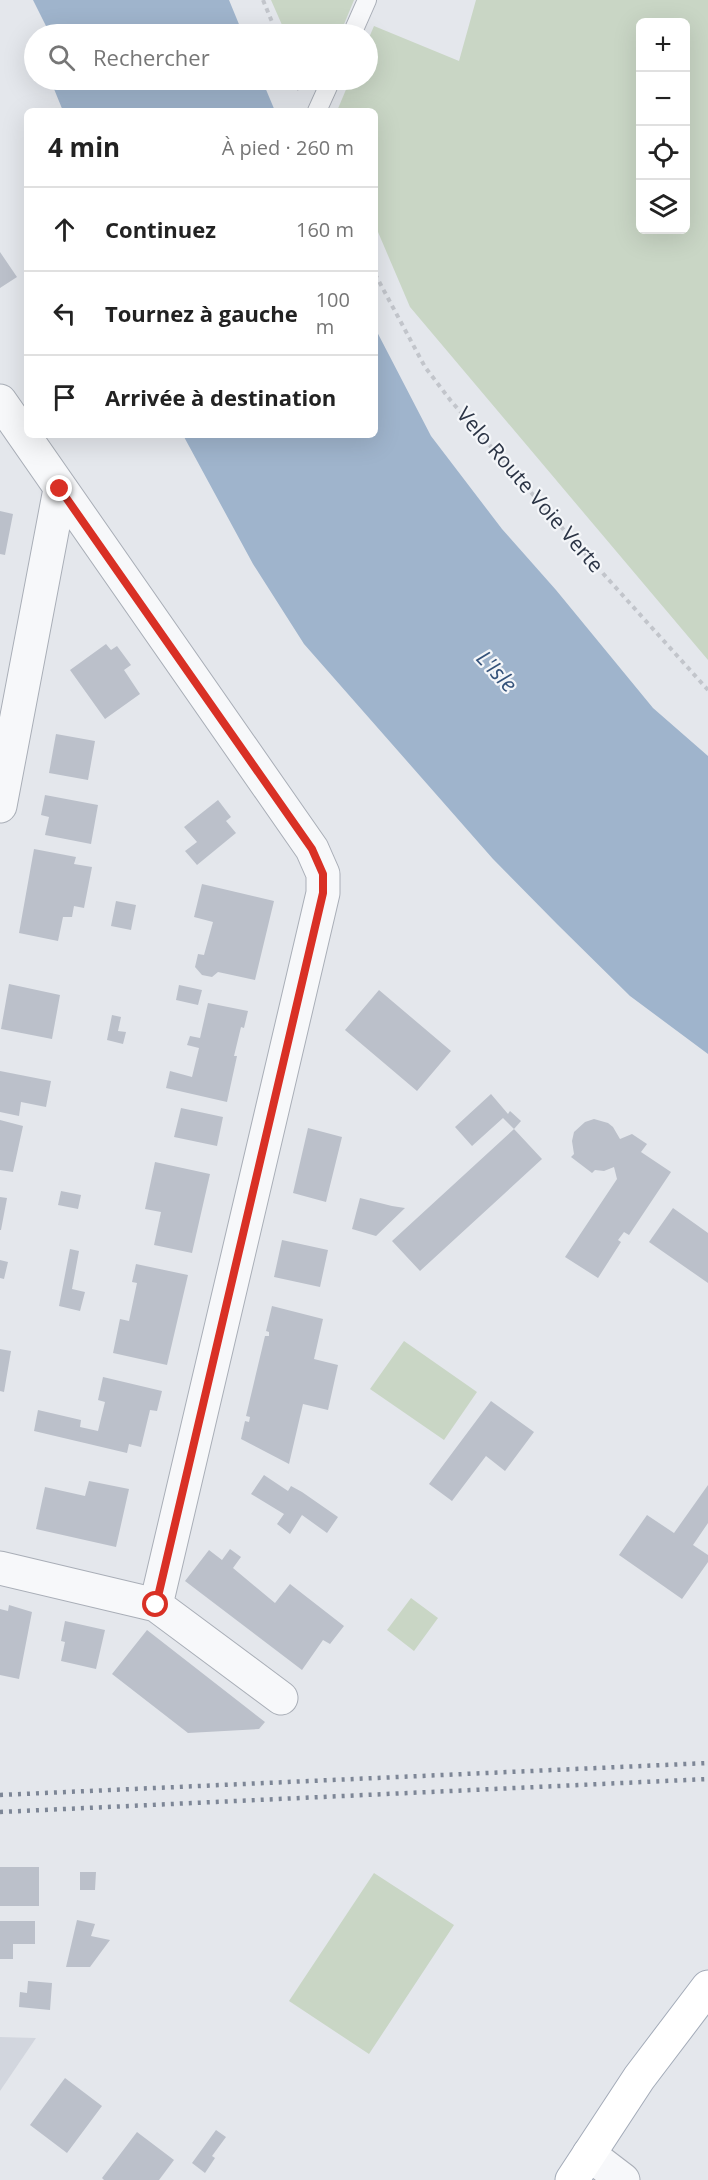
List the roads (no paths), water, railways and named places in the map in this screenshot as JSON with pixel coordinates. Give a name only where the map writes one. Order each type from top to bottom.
[{"type":"main road","points":[[581,2167],[639,2078],[708,1987]]},
{"type":"street","points":[[0,401],[24,436]]},
{"type":"street","points":[[25,438],[312,849],[323,874],[323,893],[156,1605]]},
{"type":"street","points":[[0,806],[60,489]]},
{"type":"street","points":[[0,1568],[156,1605],[281,1698]]},
{"type":"street","points":[[581,2167],[623,2180]]},
{"type":"lane","points":[[356,24],[367,0]]},
{"type":"lane","points":[[318,108],[326,90]]},
{"type":"water","points":[[33,0],[229,0],[239,24],[45,24]]},
{"type":"water","points":[[54,90],[266,90],[274,108],[62,108]]},
{"type":"water","name":"L'Isle","points":[[378,334],[431,436],[502,529],[556,590],[653,708],[708,756],[708,1054],[630,996],[493,859],[304,644],[253,564],[185,438],[378,438]]},
{"type":"railway","points":[[0,1795],[708,1763]]},
{"type":"railway","points":[[0,1812],[708,1779]]}]
